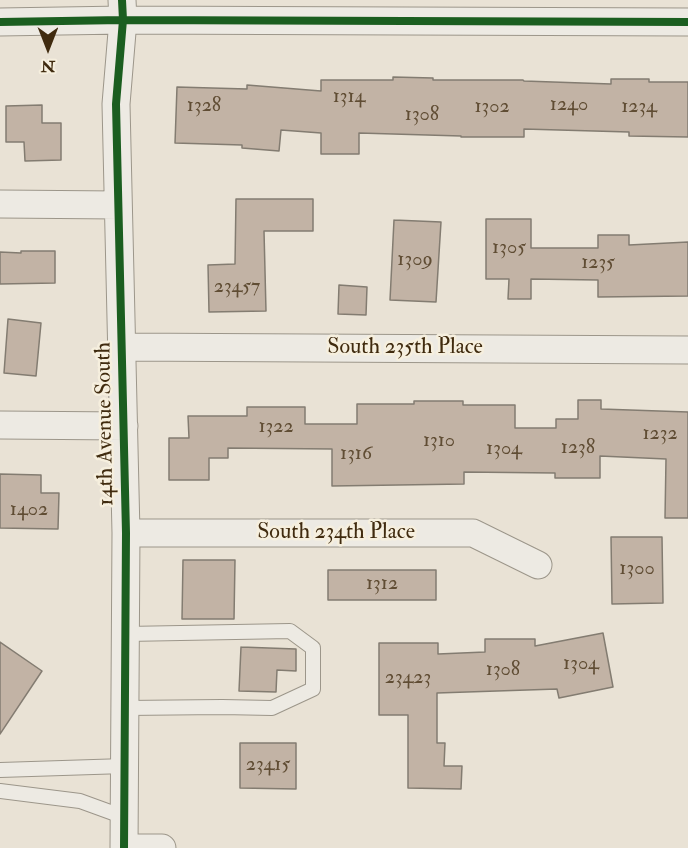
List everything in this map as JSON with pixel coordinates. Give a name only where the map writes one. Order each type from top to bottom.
[{"type":"street","points":[[0,22],[122,10],[688,22]]},
{"type":"street","name":"14th Avenue South","points":[[122,10],[116,104],[126,533],[124,848]]},
{"type":"street","points":[[0,204],[118,205]]},
{"type":"street","name":"South 235th Place","points":[[122,346],[688,350]]},
{"type":"street","points":[[0,425],[124,426]]},
{"type":"street","name":"South 234th Place","points":[[126,533],[473,533],[538,565]]},
{"type":"street","points":[[124,848],[162,848]]},
{"type":"lane","points":[[125,708],[272,708],[313,689],[313,648],[290,632],[126,634]]},
{"type":"lane","points":[[0,770],[125,766]]},
{"type":"lane","points":[[0,791],[80,801],[124,817]]},
{"type":"building","points":[[393,77],[611,84],[611,79],[688,82],[688,137],[629,136],[629,132],[524,129],[524,137],[359,133],[359,154],[321,154],[321,133],[281,130],[279,151],[242,148],[242,145],[175,143],[177,87],[247,89],[247,85],[321,91],[321,80],[393,80]]},
{"type":"building","points":[[42,105],[42,123],[61,123],[61,160],[25,161],[24,142],[6,142],[6,106]]},
{"type":"building","points":[[236,199],[313,199],[313,231],[264,231],[266,311],[209,312],[208,265],[235,264]]},
{"type":"building","points":[[486,219],[531,219],[531,248],[598,248],[598,235],[629,235],[629,245],[688,242],[688,296],[598,297],[598,280],[531,279],[531,299],[508,299],[509,279],[486,279]]},
{"type":"building","points":[[394,220],[441,222],[436,302],[390,300]]},
{"type":"building","points":[[21,251],[55,251],[55,283],[0,284],[0,252],[21,253]]},
{"type":"building","points":[[339,285],[367,287],[366,315],[338,314]]},
{"type":"building","points":[[8,319],[41,323],[36,376],[4,373]]},
{"type":"building","points":[[578,400],[601,400],[601,409],[688,412],[688,518],[665,518],[666,459],[600,456],[600,478],[555,478],[555,473],[464,472],[464,484],[332,486],[332,449],[228,448],[228,458],[209,458],[209,480],[169,480],[169,438],[189,438],[188,416],[247,416],[247,407],[305,407],[305,424],[357,424],[357,404],[463,401],[463,405],[515,405],[515,428],[556,428],[556,419],[578,419]]},
{"type":"building","points":[[0,474],[41,475],[41,493],[59,493],[58,529],[0,528]]},
{"type":"building","points":[[611,537],[662,537],[663,603],[612,604]]},
{"type":"building","points":[[183,560],[235,560],[234,619],[182,619]]},
{"type":"building","points":[[328,570],[436,570],[436,600],[328,600]]},
{"type":"building","points":[[603,633],[613,687],[559,698],[557,689],[437,693],[437,743],[445,743],[444,766],[462,766],[461,789],[408,788],[408,715],[379,715],[379,643],[438,643],[438,654],[485,652],[485,639],[535,639],[535,646]]},
{"type":"building","points":[[0,642],[42,671],[0,734]]},
{"type":"building","points":[[241,647],[296,649],[296,671],[277,670],[276,692],[239,691]]},
{"type":"building","points":[[240,743],[296,743],[296,789],[240,788]]},
{"type":"cycle path","points":[[122,0],[123,20],[116,104],[126,533],[124,848]]},
{"type":"cycle path","points":[[0,22],[123,20],[688,22]]}]
